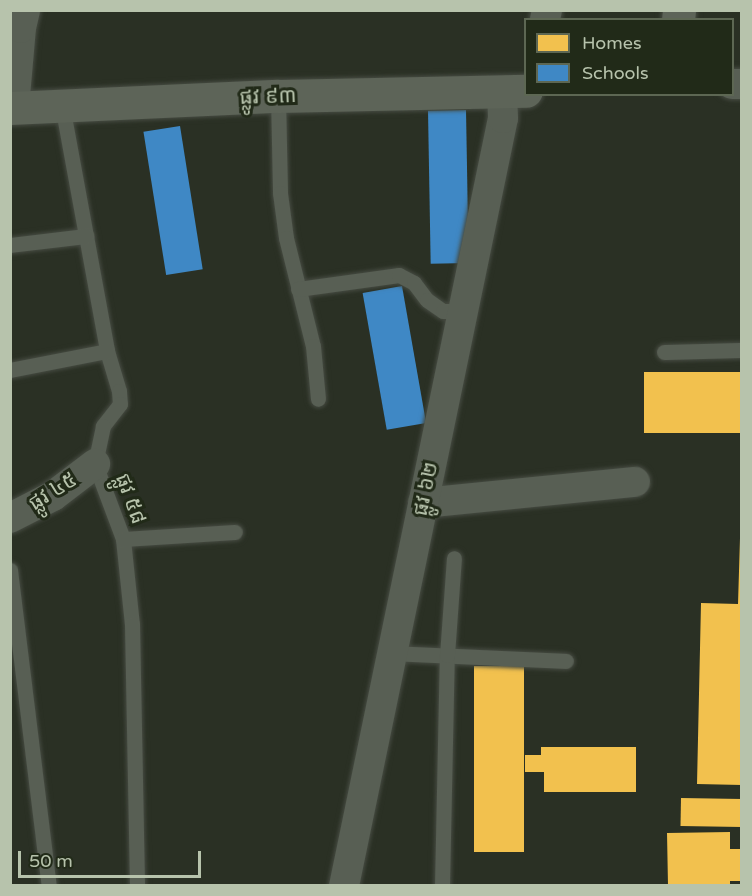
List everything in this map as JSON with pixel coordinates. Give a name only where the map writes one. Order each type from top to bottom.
[{"type":"street","points":[[12,108],[25,10]]},
{"type":"street","name":"ផ្លូវ ៩៣","points":[[12,108],[278,96],[514,91]]},
{"type":"street","name":"ផ្លូវ ៦២","points":[[344,885],[503,118],[514,91]]},
{"type":"street","name":"ផ្លូវ ៤៥","points":[[10,518],[53,496],[95,464]]},
{"type":"street","points":[[423,503],[635,482]]},
{"type":"lane","points":[[278,96],[280,193],[286,238],[313,346],[318,399]]},
{"type":"lane","name":"ផ្លូវ ៥៨","points":[[62,105],[106,351],[120,405],[103,426],[95,464],[123,539],[132,624],[137,885]]},
{"type":"lane","points":[[10,245],[86,236]]},
{"type":"lane","points":[[298,290],[399,275],[414,284],[427,300],[443,311],[463,311]]},
{"type":"lane","points":[[664,352],[741,350]]},
{"type":"lane","points":[[10,370],[106,351]]},
{"type":"lane","points":[[123,539],[235,532]]},
{"type":"lane","points":[[442,885],[447,655],[454,558]]},
{"type":"lane","points":[[10,570],[49,885]]},
{"type":"lane","points":[[392,653],[566,661]]},
{"type":"building: Homes","points":[[644,372],[742,372],[742,433],[644,433]]},
{"type":"building: Homes","points":[[740,538],[742,785],[697,784],[701,603],[738,604]]},
{"type":"building: Homes","points":[[474,666],[524,666],[524,852],[474,852]]},
{"type":"building: Homes","points":[[541,747],[636,747],[636,792],[544,792],[544,772],[525,772],[525,755],[541,755]]},
{"type":"building: Homes","points":[[681,798],[742,799],[742,827],[681,826]]},
{"type":"building: Homes","points":[[730,832],[730,849],[742,849],[742,881],[730,881],[730,886],[668,886],[667,833]]},
{"type":"building: Schools","points":[[466,110],[469,263],[431,264],[428,111]]},
{"type":"building: Schools","points":[[180,126],[203,269],[166,275],[143,132]]},
{"type":"building: Schools","points":[[402,286],[426,423],[387,430],[363,293]]}]
